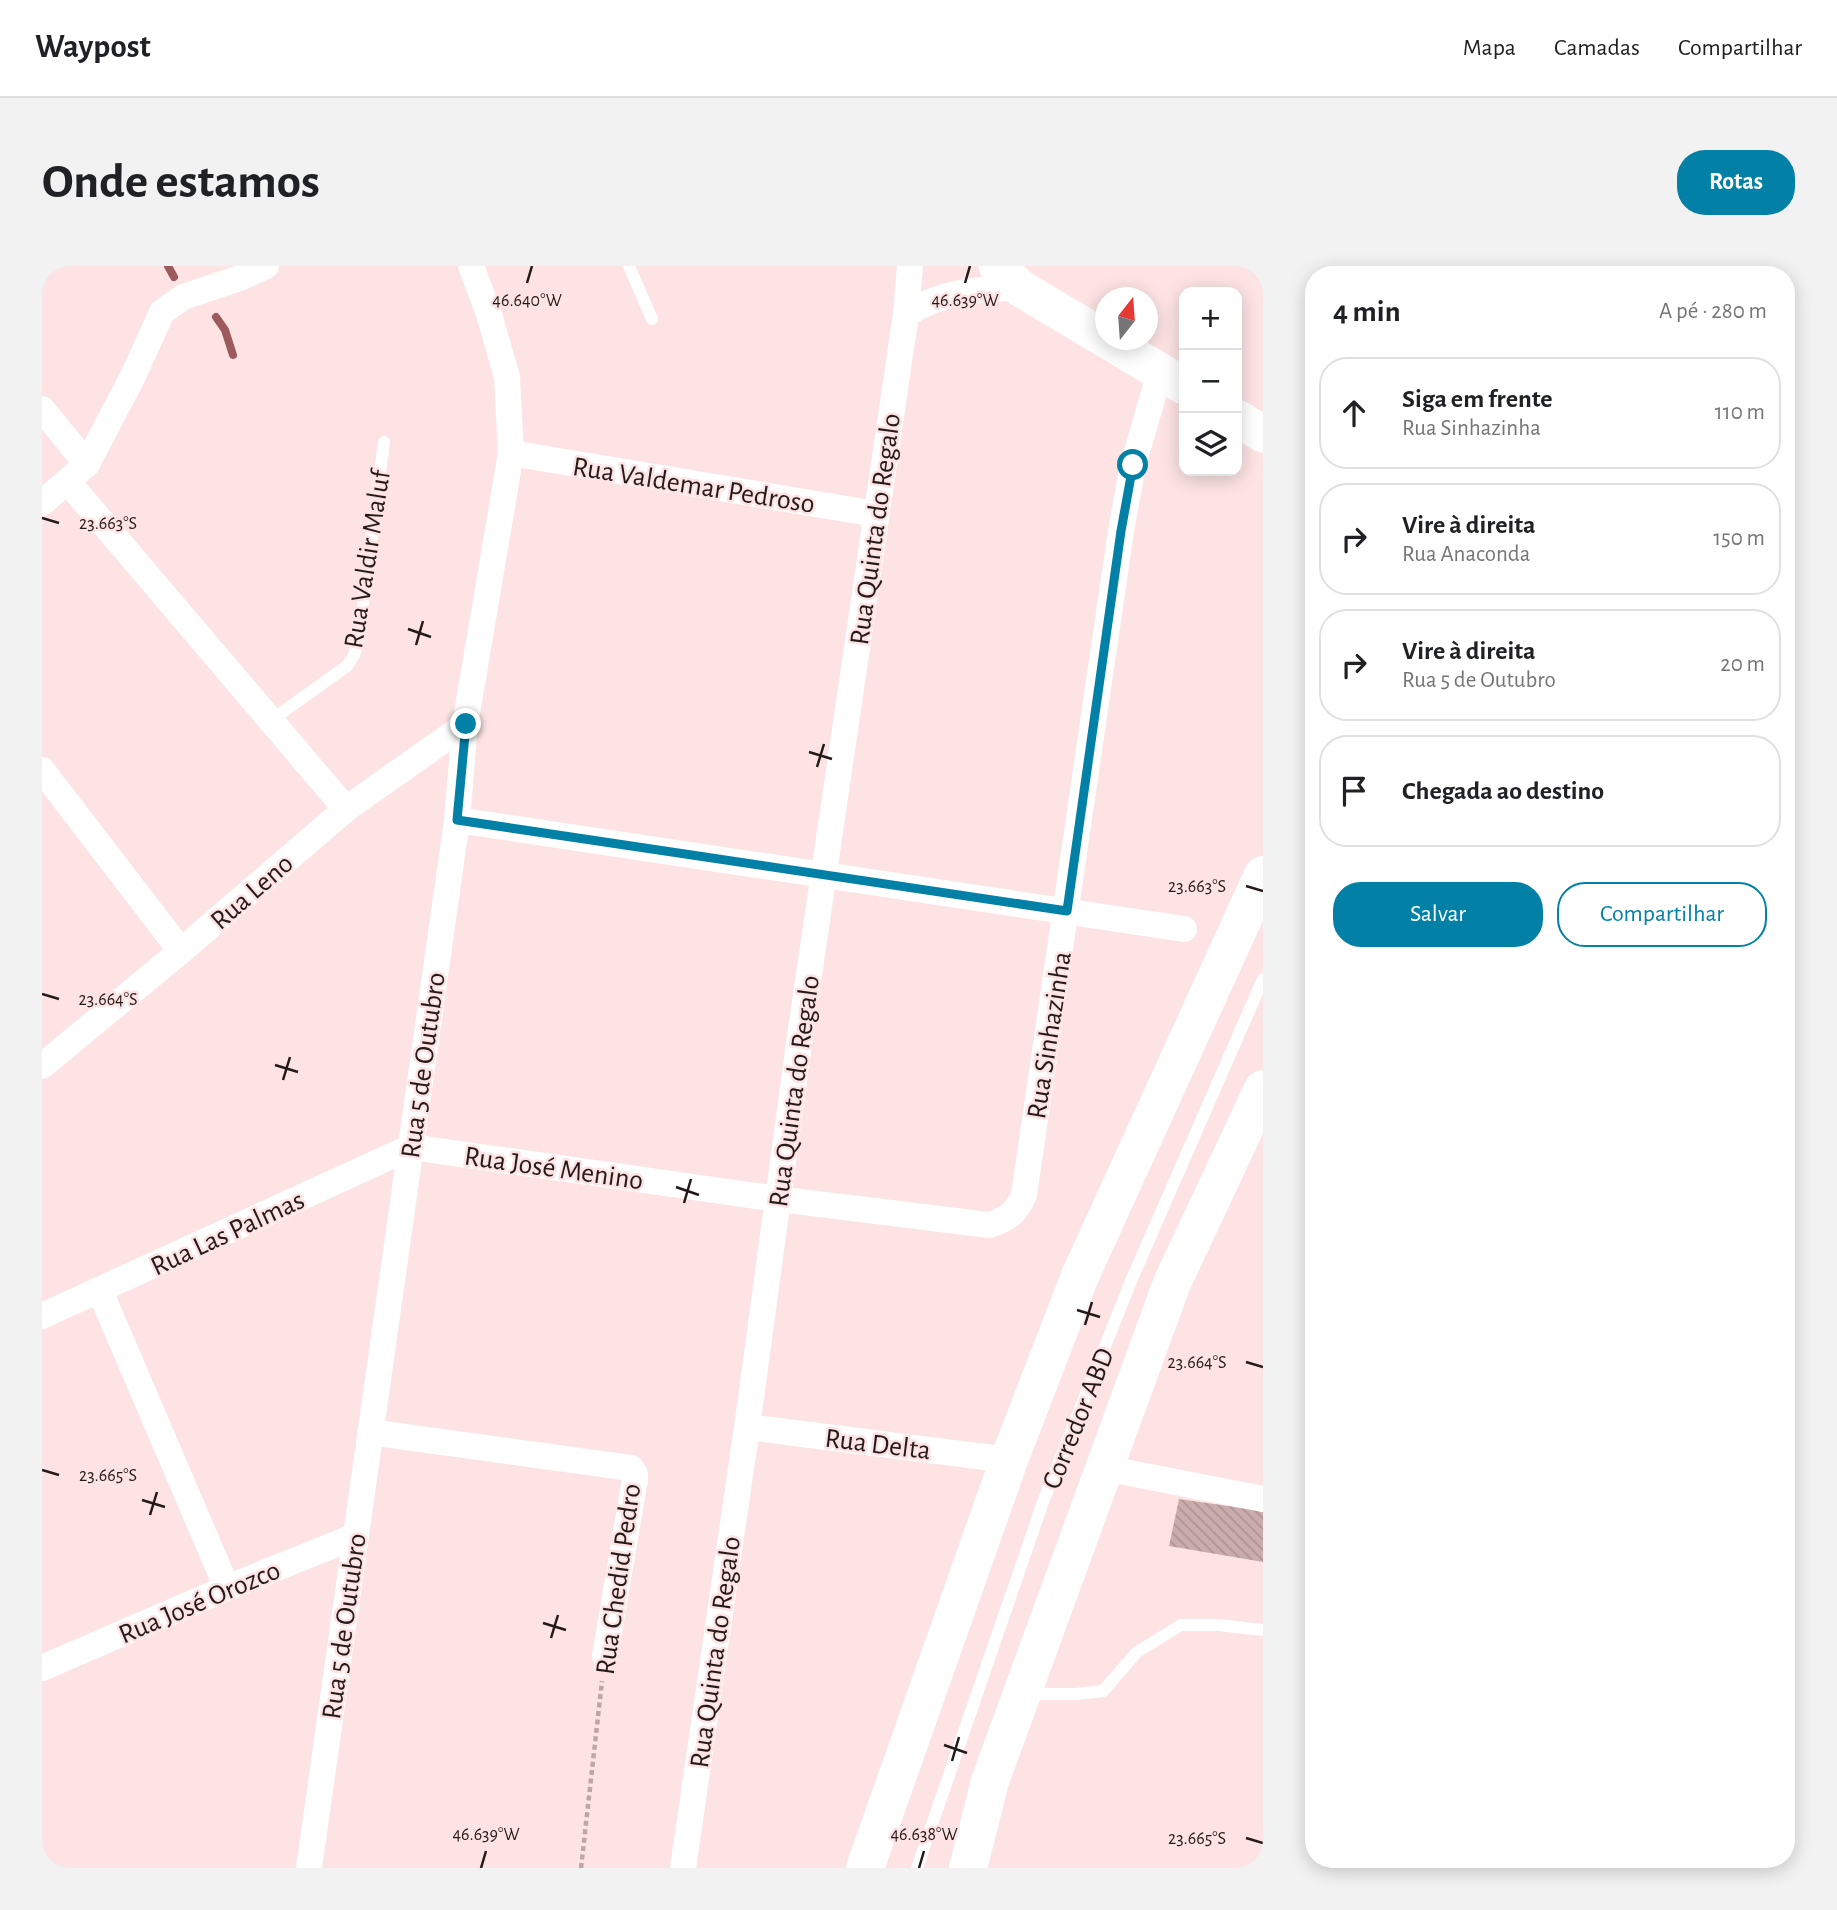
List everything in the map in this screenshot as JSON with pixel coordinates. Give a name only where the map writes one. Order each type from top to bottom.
[{"type":"main road","points":[[865,1868],[1009,1460],[1080,1276],[1263,874]]},
{"type":"main road","points":[[968,1868],[990,1781],[1172,1283],[1263,1089]]},
{"type":"street","points":[[42,502],[87,464],[133,376],[162,312],[183,297],[237,272],[266,266]]},
{"type":"street","name":"Rua 5 de Outubro","points":[[309,1868],[457,820],[466,724],[512,453],[507,377],[488,311],[471,266]]},
{"type":"street","name":"Rua Quinta do Regalo","points":[[683,1868],[906,314],[910,266]]},
{"type":"street","points":[[906,314],[927,301],[1008,277],[1172,379]]},
{"type":"street","name":"Rua Sinhazinha","points":[[989,1225],[1006,1220],[1017,1210],[1024,1195],[1121,531],[1133,465],[1172,379]]},
{"type":"street","points":[[42,409],[87,464]]},
{"type":"street","name":"Rua Valdemar Pedroso","points":[[512,453],[876,514]]},
{"type":"street","points":[[68,482],[346,809]]},
{"type":"street","name":"Rua Leno","points":[[42,1066],[346,809],[466,724]]},
{"type":"street","points":[[42,770],[181,951]]},
{"type":"street","points":[[457,820],[1184,929]]},
{"type":"street","name":"Rua José Menino","points":[[411,1147],[778,1199],[989,1225]]},
{"type":"street","name":"Rua Las Palmas","points":[[42,1316],[411,1147]]},
{"type":"street","points":[[100,1291],[227,1588]]},
{"type":"street","name":"Rua Delta","points":[[747,1427],[1009,1460]]},
{"type":"street","name":"Rua Chedid Pedro","points":[[370,1432],[631,1468],[635,1479],[605,1656]]},
{"type":"street","points":[[1104,1468],[1263,1499]]},
{"type":"street","name":"Rua José Orozco","points":[[42,1668],[356,1536]]},
{"type":"lane","points":[[629,266],[652,320]]},
{"type":"lane","name":"Rua Valdir Maluf","points":[[270,721],[347,666],[354,655],[358,642],[384,442]]},
{"type":"lane","name":"Corredor ABD","points":[[918,1868],[1044,1502],[1131,1281],[1263,979]]},
{"type":"lane","points":[[1022,1693],[1076,1694],[1103,1691],[1137,1652],[1181,1625],[1218,1625],[1263,1630]]},
{"type":"path","name":"Rua Chedid Pedro","points":[[581,1868],[605,1656]]},
{"type":"building","points":[[1179,1499],[1263,1511],[1263,1562],[1169,1546]]},
{"type":"waterway","points":[[168,266],[174,277]]},
{"type":"waterway","points":[[216,317],[225,330],[233,355]]},
{"type":"route","points":[[466,724],[457,820],[1067,911],[1121,531],[1133,465]]}]
